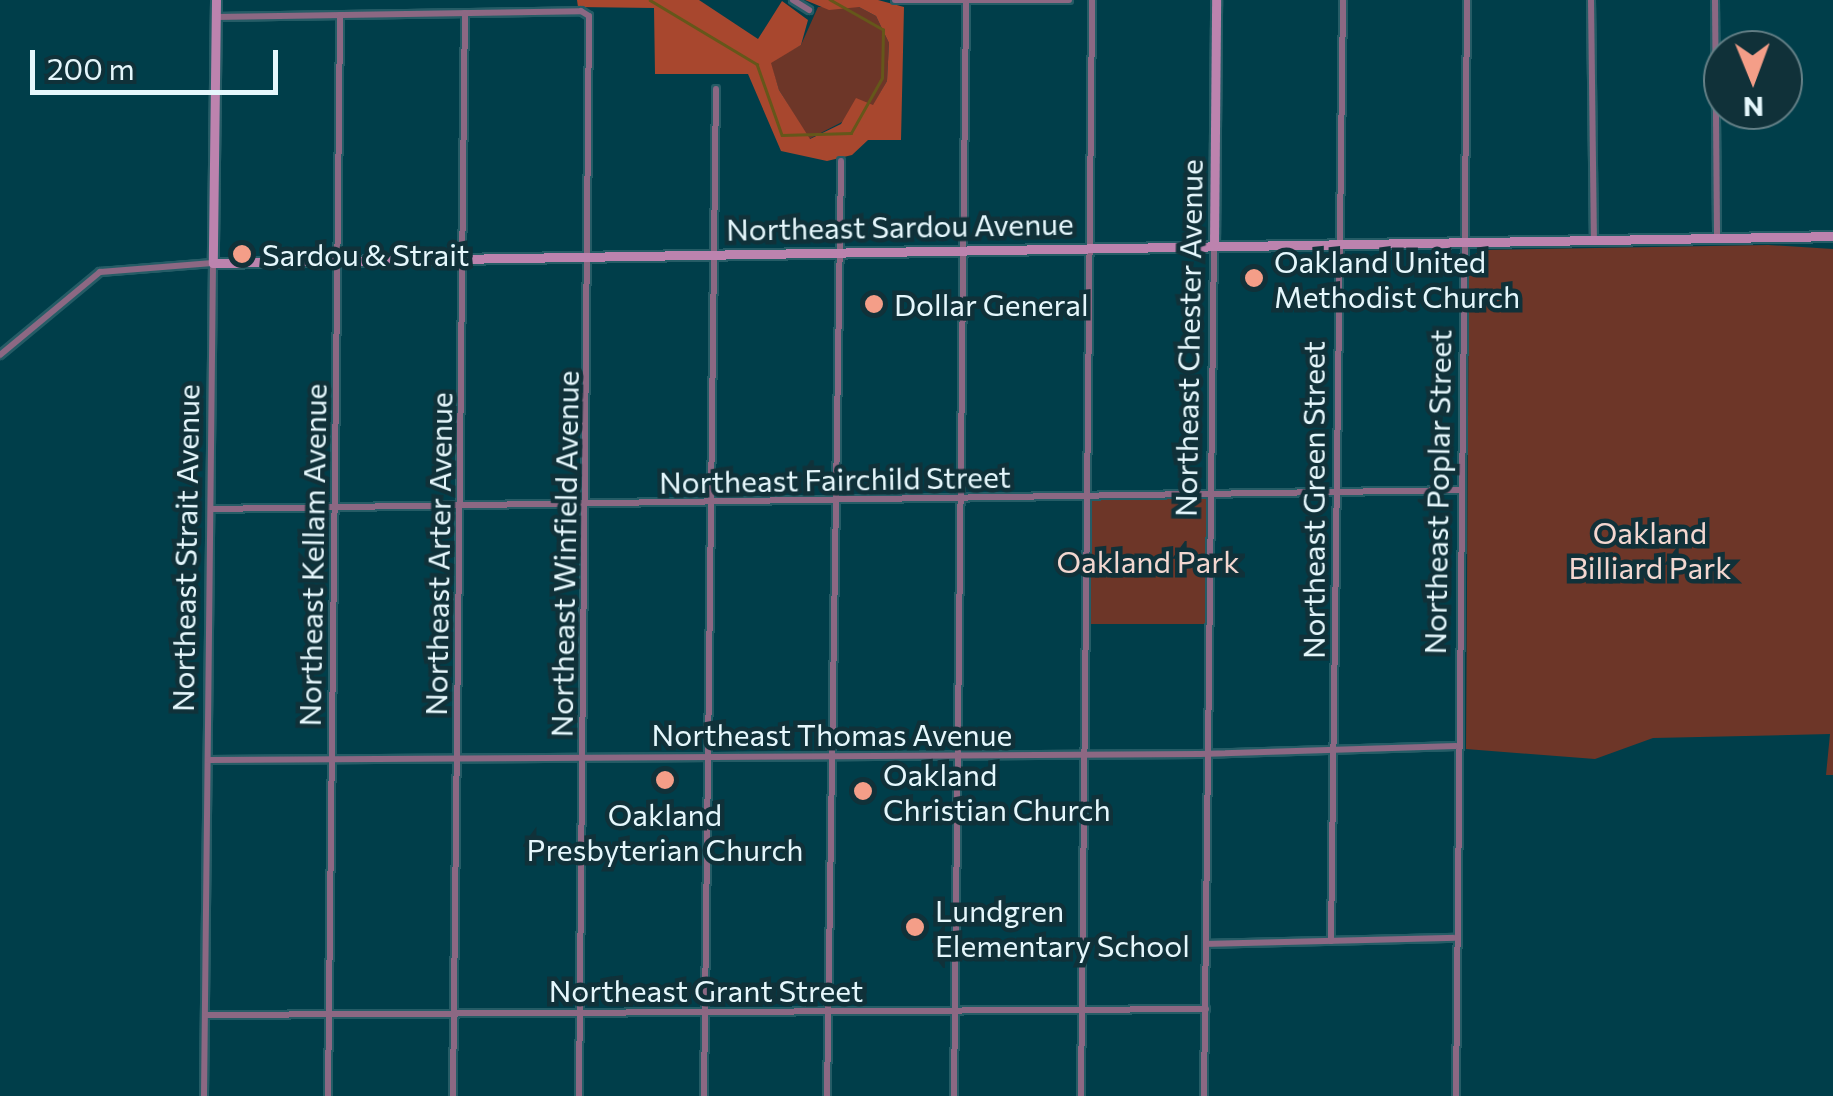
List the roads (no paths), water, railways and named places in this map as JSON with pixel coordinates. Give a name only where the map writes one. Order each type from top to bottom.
[{"type":"main road","name":"Northeast Strait Avenue","points":[[214,264],[216,0]]},
{"type":"main road","name":"Northeast Chester Avenue","points":[[1214,246],[1216,0]]},
{"type":"main road","name":"Northeast Sardou Avenue","points":[[214,264],[1833,239]]},
{"type":"street","points":[[793,0],[809,10]]},
{"type":"street","points":[[895,0],[1070,0]]},
{"type":"street","points":[[1082,1096],[1092,0]]},
{"type":"street","name":"Northeast Green Street","points":[[1331,941],[1342,0]]},
{"type":"street","name":"Northeast Poplar Street","points":[[1456,1096],[1456,746],[1468,0]]},
{"type":"street","points":[[1591,0],[1594,240]]},
{"type":"street","points":[[1715,0],[1717,238]]},
{"type":"street","points":[[954,1096],[966,2]]},
{"type":"street","points":[[216,17],[466,13]]},
{"type":"street","name":"Northeast Winfield Avenue","points":[[466,13],[587,14],[590,257],[579,1096]]},
{"type":"street","name":"Northeast Arter Avenue","points":[[453,1096],[466,13]]},
{"type":"street","name":"Northeast Kellam Avenue","points":[[328,1096],[340,15]]},
{"type":"street","points":[[704,1096],[716,89]]},
{"type":"street","points":[[828,1096],[841,161]]},
{"type":"street","name":"Northeast Chester Avenue","points":[[1204,1096],[1214,246]]},
{"type":"street","name":"Northeast Sardou Avenue","points":[[0,355],[100,272],[214,264]]},
{"type":"street","name":"Northeast Strait Avenue","points":[[204,1096],[214,264]]},
{"type":"street","name":"Northeast Fairchild Street","points":[[211,509],[1460,490]]},
{"type":"street","name":"Northeast Thomas Avenue","points":[[208,760],[1085,756],[1456,746]]},
{"type":"street","points":[[1206,944],[1454,938]]},
{"type":"street","name":"Northeast Grant Street","points":[[205,1016],[1206,1009]]},
{"type":"waterway","points":[[650,0],[757,64],[782,135],[851,133],[882,78],[883,30],[830,0]]},
{"type":"place","name":"Sardou & Strait","points":[[242,254]]},
{"type":"place","name":"Oakland United Methodist Church","points":[[1254,278]]},
{"type":"place","name":"Dollar General","points":[[874,304]]},
{"type":"place","name":"Oakland Presbyterian Church","points":[[665,780]]},
{"type":"place","name":"Oakland Christian Church","points":[[863,791]]},
{"type":"place","name":"Lundgren Elementary School","points":[[915,927]]},
{"type":"park label","name":"Oakland Billiard Park","points":[[1650,549]]},
{"type":"park label","name":"Oakland Park","points":[[1148,561]]}]
